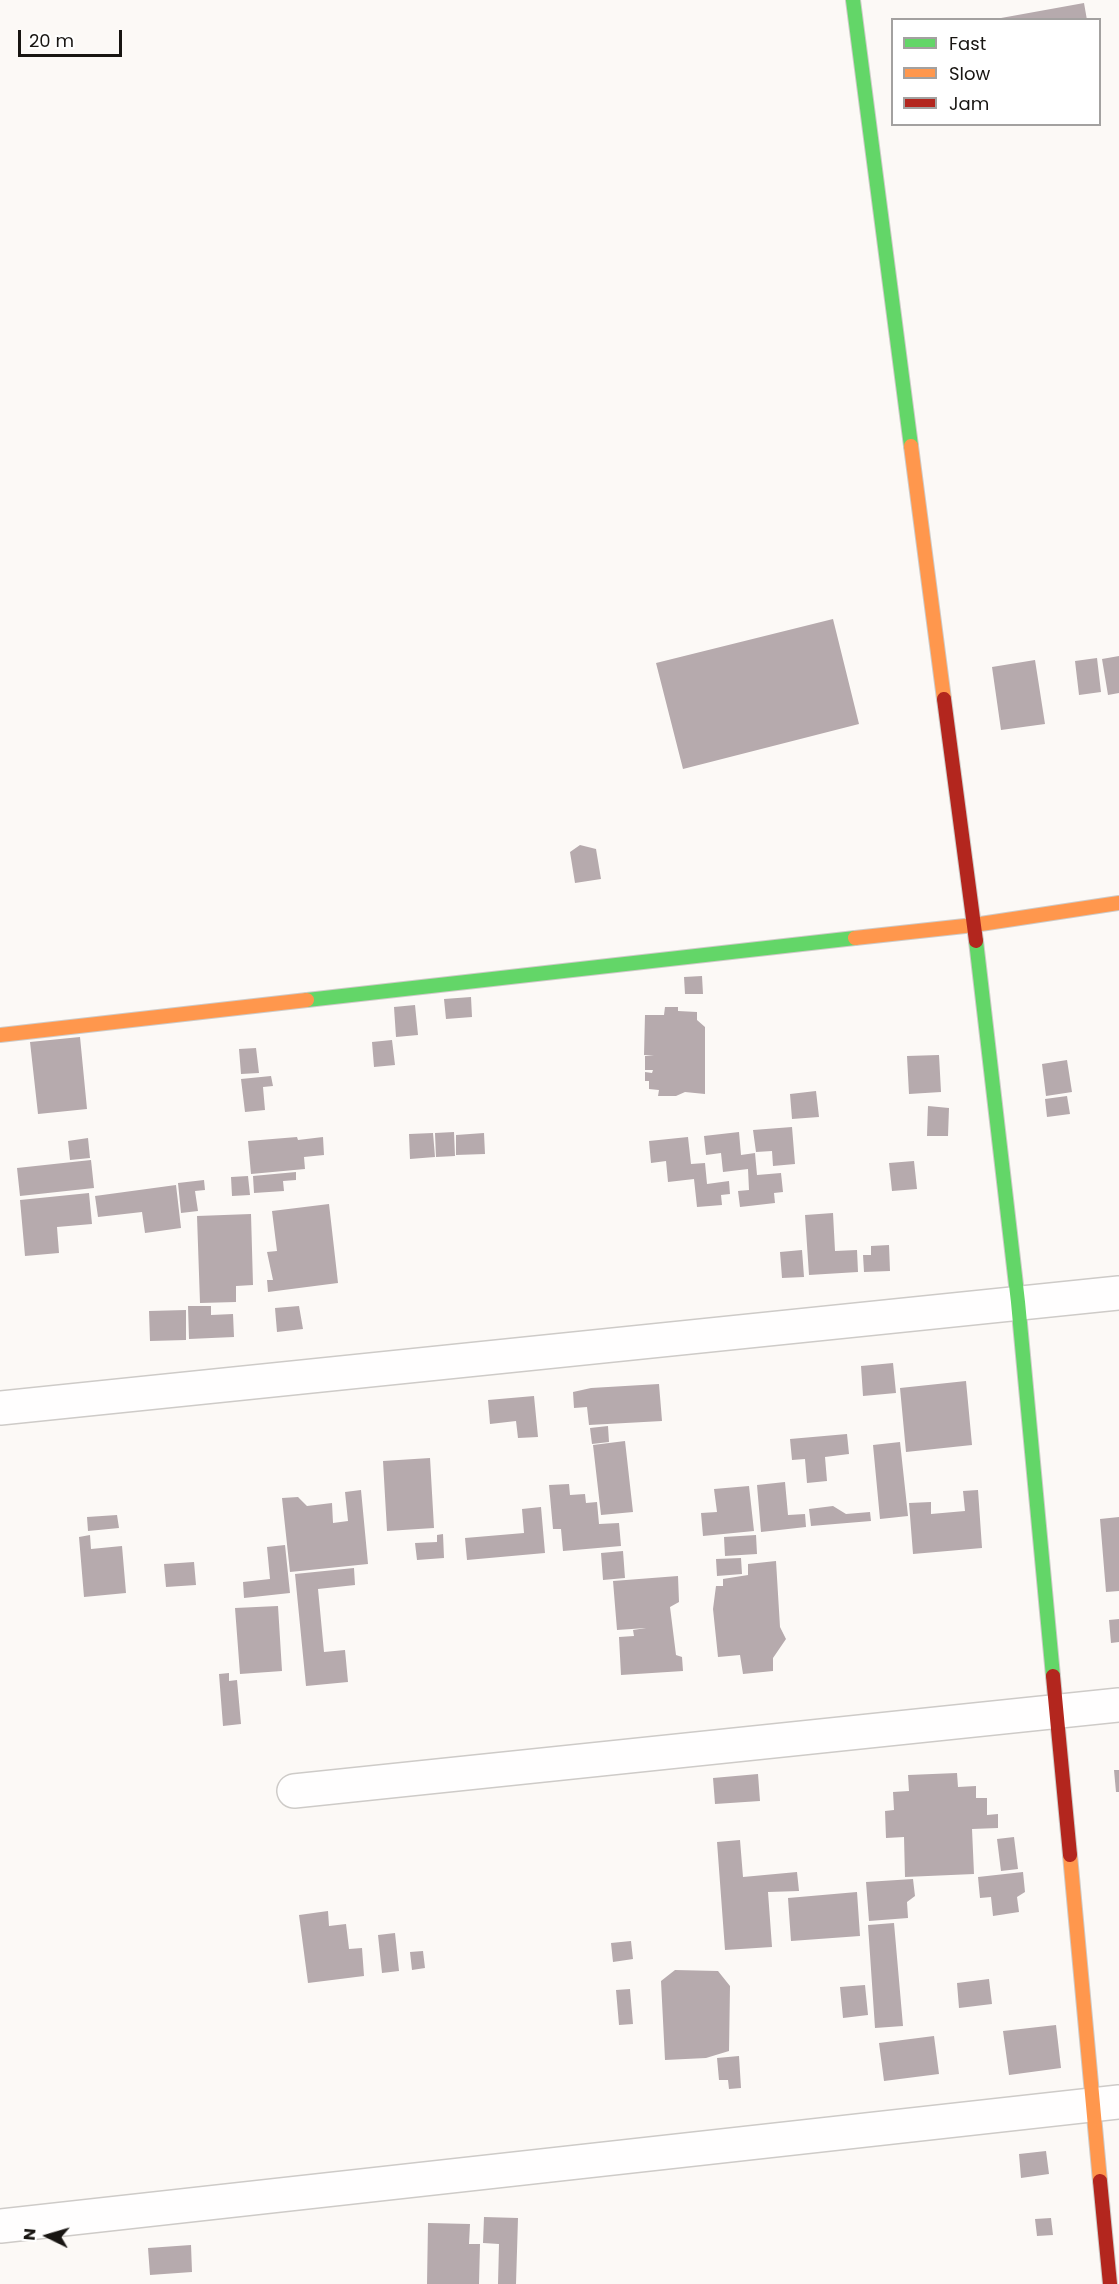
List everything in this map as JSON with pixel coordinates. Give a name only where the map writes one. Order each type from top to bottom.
[{"type":"street","points":[[854,0],[974,925],[1018,1302],[1055,1711],[1105,2104],[1110,2284]]},
{"type":"street","points":[[0,1035],[974,925],[1119,903]]},
{"type":"street","points":[[0,1408],[1119,1293]]},
{"type":"street","points":[[294,1791],[1119,1705]]},
{"type":"street","points":[[0,2226],[1105,2104]]},
{"type":"building","points":[[1084,3],[1087,18],[1001,18]]},
{"type":"building","points":[[833,619],[859,724],[683,769],[656,663]]},
{"type":"building","points":[[1119,656],[1119,693],[1108,695],[1102,659]]},
{"type":"building","points":[[1097,658],[1101,692],[1079,695],[1075,661]]},
{"type":"building","points":[[1035,660],[1045,724],[1001,730],[992,667]]},
{"type":"building","points":[[580,845],[596,849],[601,879],[575,883],[570,852]]},
{"type":"building","points":[[702,976],[703,994],[685,994],[684,977]]},
{"type":"building","points":[[471,997],[472,1017],[446,1019],[444,999]]},
{"type":"building","points":[[415,1005],[418,1035],[396,1037],[394,1007]]},
{"type":"building","points":[[665,1007],[678,1007],[678,1011],[697,1012],[697,1020],[705,1027],[705,1094],[685,1092],[676,1096],[658,1096],[659,1090],[649,1089],[649,1081],[645,1081],[645,1072],[652,1073],[653,1070],[645,1070],[645,1056],[654,1055],[644,1055],[645,1015],[664,1015]]},
{"type":"building","points":[[80,1037],[87,1109],[38,1114],[30,1042]]},
{"type":"building","points":[[392,1040],[395,1065],[374,1067],[372,1042]]},
{"type":"building","points":[[256,1048],[259,1073],[241,1074],[239,1049]]},
{"type":"building","points":[[939,1055],[941,1092],[909,1094],[907,1056]]},
{"type":"building","points":[[1067,1060],[1072,1092],[1046,1096],[1042,1064]]},
{"type":"building","points":[[271,1076],[273,1086],[263,1087],[265,1110],[245,1112],[241,1079]]},
{"type":"building","points":[[816,1091],[819,1117],[792,1119],[790,1094]]},
{"type":"building","points":[[1067,1096],[1070,1114],[1047,1117],[1045,1099]]},
{"type":"building","points":[[928,1106],[949,1108],[948,1136],[927,1136]]},
{"type":"building","points":[[792,1127],[795,1164],[773,1166],[772,1151],[756,1152],[753,1130]]},
{"type":"building","points":[[454,1132],[455,1156],[436,1157],[435,1133]]},
{"type":"building","points":[[739,1132],[741,1155],[755,1153],[757,1175],[781,1173],[783,1192],[774,1193],[775,1203],[740,1207],[738,1191],[749,1190],[748,1169],[723,1172],[721,1153],[706,1155],[704,1136]]},
{"type":"building","points":[[433,1133],[435,1157],[410,1159],[409,1134]]},
{"type":"building","points":[[484,1133],[485,1154],[456,1155],[456,1135]]},
{"type":"building","points":[[297,1137],[298,1140],[323,1137],[324,1155],[304,1157],[305,1169],[251,1174],[248,1141]]},
{"type":"building","points":[[688,1137],[691,1164],[705,1163],[707,1184],[729,1181],[730,1194],[721,1195],[722,1205],[697,1207],[694,1179],[668,1182],[666,1161],[651,1163],[649,1141]]},
{"type":"building","points":[[88,1138],[90,1158],[70,1160],[68,1141]]},
{"type":"building","points":[[91,1160],[94,1188],[20,1196],[17,1168]]},
{"type":"building","points":[[914,1161],[917,1189],[892,1191],[889,1163]]},
{"type":"building","points":[[296,1172],[296,1180],[283,1181],[284,1191],[254,1193],[253,1176]]},
{"type":"building","points":[[248,1176],[250,1195],[232,1196],[231,1177]]},
{"type":"building","points":[[204,1180],[205,1190],[195,1191],[198,1211],[181,1213],[178,1183]]},
{"type":"building","points":[[176,1185],[181,1228],[145,1233],[142,1212],[98,1217],[95,1196]]},
{"type":"building","points":[[89,1193],[92,1224],[57,1227],[59,1253],[25,1256],[20,1200]]},
{"type":"building","points":[[329,1204],[338,1283],[268,1292],[267,1280],[273,1280],[267,1252],[277,1251],[272,1211]]},
{"type":"building","points":[[833,1213],[835,1251],[857,1250],[858,1272],[809,1275],[805,1215]]},
{"type":"building","points":[[251,1214],[253,1285],[236,1286],[236,1302],[200,1303],[197,1216]]},
{"type":"building","points":[[889,1245],[890,1271],[864,1272],[863,1255],[871,1255],[871,1246]]},
{"type":"building","points":[[802,1250],[804,1277],[782,1278],[780,1252]]},
{"type":"building","points":[[188,1306],[211,1306],[211,1315],[233,1314],[234,1337],[189,1339]]},
{"type":"building","points":[[299,1306],[303,1329],[277,1332],[275,1308]]},
{"type":"building","points":[[186,1310],[186,1340],[150,1341],[149,1311]]},
{"type":"building","points":[[893,1363],[896,1393],[863,1396],[861,1366]]},
{"type":"building","points":[[966,1381],[972,1445],[906,1452],[900,1388]]},
{"type":"building","points":[[659,1384],[662,1421],[589,1425],[587,1407],[574,1408],[573,1392],[591,1388]]},
{"type":"building","points":[[534,1396],[538,1437],[518,1438],[516,1421],[490,1424],[488,1400]]},
{"type":"building","points":[[608,1426],[609,1442],[592,1444],[590,1428]]},
{"type":"building","points":[[847,1434],[849,1454],[825,1457],[827,1481],[807,1483],[805,1459],[792,1460],[790,1439]]},
{"type":"building","points":[[625,1441],[633,1512],[601,1515],[593,1445]]},
{"type":"building","points":[[900,1442],[908,1516],[880,1519],[873,1445]]},
{"type":"building","points":[[430,1458],[434,1528],[387,1531],[383,1461]]},
{"type":"building","points":[[785,1482],[788,1515],[805,1514],[806,1527],[761,1532],[757,1485]]},
{"type":"building","points":[[569,1484],[570,1495],[585,1494],[586,1503],[597,1502],[599,1524],[619,1523],[621,1546],[563,1551],[561,1529],[553,1529],[549,1485]]},
{"type":"building","points":[[749,1486],[754,1531],[703,1536],[701,1513],[717,1512],[714,1489]]},
{"type":"building","points":[[361,1490],[368,1564],[290,1572],[282,1498],[298,1497],[307,1506],[332,1503],[333,1523],[348,1521],[345,1492]]},
{"type":"building","points":[[978,1490],[982,1548],[913,1554],[909,1503],[931,1502],[931,1514],[965,1511],[963,1491]]},
{"type":"building","points":[[833,1506],[846,1514],[870,1512],[871,1521],[811,1526],[809,1509]]},
{"type":"building","points":[[541,1507],[545,1553],[467,1560],[465,1538],[524,1533],[522,1509]]},
{"type":"building","points":[[117,1515],[119,1528],[88,1531],[87,1517]]},
{"type":"building","points":[[1119,1517],[1119,1591],[1106,1592],[1100,1519]]},
{"type":"building","points":[[443,1534],[444,1558],[417,1560],[415,1543],[437,1542],[437,1535]]},
{"type":"building","points":[[90,1535],[91,1549],[122,1546],[126,1593],[84,1597],[79,1537]]},
{"type":"building","points":[[756,1535],[757,1554],[725,1556],[724,1537]]},
{"type":"building","points":[[285,1545],[290,1593],[244,1598],[243,1582],[270,1579],[267,1547]]},
{"type":"building","points":[[623,1551],[625,1578],[603,1580],[601,1553]]},
{"type":"building","points":[[741,1558],[742,1574],[717,1576],[716,1559]]},
{"type":"building","points":[[776,1561],[780,1627],[786,1639],[773,1658],[773,1671],[743,1674],[740,1655],[718,1657],[713,1609],[716,1586],[723,1586],[723,1579],[748,1575],[748,1564]]},
{"type":"building","points":[[194,1562],[196,1585],[166,1587],[164,1564]]},
{"type":"building","points":[[354,1568],[355,1585],[318,1589],[324,1652],[345,1650],[348,1682],[306,1686],[295,1574]]},
{"type":"building","points":[[678,1576],[679,1602],[670,1607],[676,1655],[682,1657],[683,1671],[621,1675],[619,1637],[634,1636],[633,1630],[646,1628],[617,1630],[613,1581]]},
{"type":"building","points":[[278,1606],[282,1671],[240,1674],[235,1608]]},
{"type":"building","points":[[1119,1619],[1119,1642],[1111,1643],[1109,1620]]},
{"type":"building","points":[[229,1673],[229,1681],[237,1680],[241,1724],[223,1726],[219,1674]]},
{"type":"building","points":[[1114,1770],[1119,1770],[1119,1792],[1116,1792]]},
{"type":"building","points":[[957,1773],[958,1787],[976,1786],[976,1798],[987,1798],[987,1815],[998,1814],[998,1828],[972,1829],[974,1874],[905,1877],[904,1837],[886,1838],[885,1811],[894,1810],[893,1792],[909,1791],[908,1775]]},
{"type":"building","points":[[758,1774],[760,1801],[715,1804],[713,1778]]},
{"type":"building","points":[[1014,1837],[1018,1869],[1001,1871],[997,1839]]},
{"type":"building","points":[[740,1840],[743,1877],[797,1872],[799,1891],[768,1892],[772,1947],[725,1950],[717,1842]]},
{"type":"building","points":[[1023,1872],[1025,1892],[1017,1897],[1019,1912],[993,1916],[991,1897],[980,1898],[978,1877]]},
{"type":"building","points":[[913,1879],[915,1896],[907,1902],[908,1918],[869,1921],[866,1882]]},
{"type":"building","points":[[857,1892],[860,1936],[791,1941],[788,1898]]},
{"type":"building","points":[[328,1911],[329,1926],[346,1924],[349,1949],[362,1948],[364,1976],[308,1983],[299,1915]]},
{"type":"building","points":[[894,1923],[903,2026],[875,2028],[868,1925]]},
{"type":"building","points":[[395,1933],[399,1971],[382,1973],[378,1935]]},
{"type":"building","points":[[631,1941],[633,1959],[613,1962],[611,1943]]},
{"type":"building","points":[[423,1951],[425,1968],[412,1970],[410,1952]]},
{"type":"building","points":[[675,1970],[718,1971],[730,1986],[729,2051],[706,2058],[665,2060],[661,1981]]},
{"type":"building","points":[[989,1979],[992,2004],[959,2008],[957,1983]]},
{"type":"building","points":[[865,1985],[868,2015],[843,2018],[840,1987]]},
{"type":"building","points":[[630,1989],[633,2024],[619,2025],[616,1990]]},
{"type":"building","points":[[1056,2025],[1061,2068],[1009,2075],[1003,2031]]},
{"type":"building","points":[[934,2036],[939,2074],[884,2081],[879,2043]]},
{"type":"building","points":[[739,2056],[741,2088],[729,2089],[728,2080],[719,2080],[717,2058]]},
{"type":"building","points":[[1046,2151],[1049,2174],[1021,2178],[1019,2154]]},
{"type":"building","points":[[484,2217],[518,2218],[516,2284],[498,2284],[499,2244],[483,2243]]},
{"type":"building","points":[[1051,2218],[1053,2235],[1037,2236],[1035,2219]]},
{"type":"building","points":[[428,2223],[470,2224],[469,2244],[480,2244],[479,2284],[427,2284]]},
{"type":"building","points":[[191,2245],[192,2272],[150,2275],[148,2248]]},
{"type":"traffic: fast","points":[[853,0],[911,446]]},
{"type":"traffic: fast","points":[[307,1000],[855,938]]},
{"type":"traffic: fast","points":[[976,941],[1018,1302],[1053,1676]]},
{"type":"traffic: slow","points":[[911,446],[944,699]]},
{"type":"traffic: slow","points":[[855,938],[974,925],[1119,903]]},
{"type":"traffic: slow","points":[[0,1035],[307,1000]]},
{"type":"traffic: slow","points":[[1070,1855],[1100,2181]]},
{"type":"traffic: jam","points":[[944,699],[976,941]]},
{"type":"traffic: jam","points":[[1053,1676],[1070,1855]]},
{"type":"traffic: jam","points":[[1100,2181],[1110,2284]]}]
